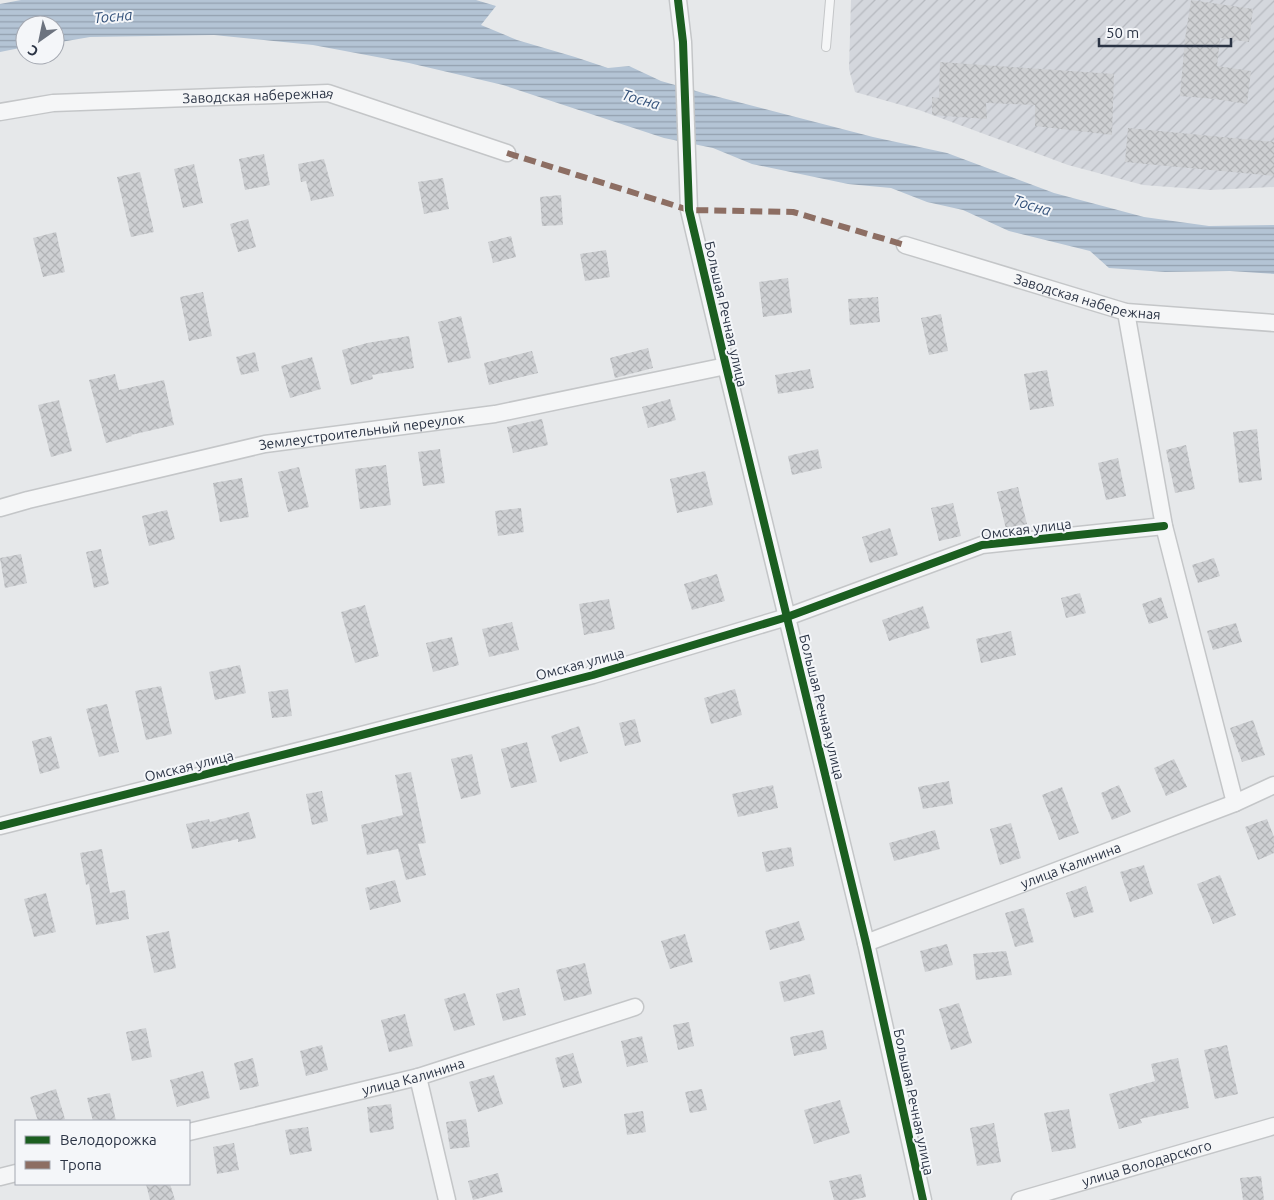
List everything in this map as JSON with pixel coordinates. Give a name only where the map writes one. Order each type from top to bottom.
[{"type":"street","name":"Большая Речная улица","points":[[678,0],[683,42],[689,210],[866,943],[923,1200]]},
{"type":"street","name":"Заводская набережная","points":[[0,112],[53,103],[328,93],[506,153]]},
{"type":"street","name":"Заводская набережная","points":[[905,246],[1126,312],[1274,324]]},
{"type":"street","points":[[1126,312],[1164,526],[1235,804]]},
{"type":"street","name":"Землеустроительный переулок","points":[[0,508],[266,444],[495,414],[726,366]]},
{"type":"street","name":"Омская улица","points":[[0,826],[593,675],[787,617],[982,545],[1164,526]]},
{"type":"street","name":"улица Калинина","points":[[866,943],[1235,804],[1274,785]]},
{"type":"street","name":"улица Калинина","points":[[190,1132],[418,1077],[635,1007]]},
{"type":"street","points":[[418,1077],[447,1200]]},
{"type":"street","name":"улица Володарского","points":[[1020,1200],[1038,1198],[1274,1126]]},
{"type":"street","points":[[0,1177],[15,1173]]},
{"type":"lane","points":[[826,47],[830,0]]},
{"type":"shaded area","points":[[851,0],[1274,0],[1274,187],[1210,190],[1143,185],[1068,165],[919,110],[855,92],[849,69]]},
{"type":"water","name":"Тосна","points":[[21,0],[476,0],[496,6],[481,25],[517,40],[608,68],[629,66],[661,81],[703,93],[873,137],[947,153],[1054,193],[1144,217],[1209,226],[1274,225],[1274,274],[1230,271],[1165,272],[1109,268],[1090,251],[1009,231],[963,210],[927,202],[891,188],[848,184],[752,164],[713,148],[664,138],[503,85],[409,63],[313,45],[214,35],[90,37],[65,41],[65,15],[15,15],[15,49],[0,52],[0,4]]},
{"type":"building","points":[[1191,0],[1253,9],[1249,42],[1220,38],[1217,66],[1251,71],[1247,104],[1180,96],[1185,39]]},
{"type":"building","points":[[940,62],[1114,74],[1112,135],[1035,126],[1035,105],[986,103],[987,119],[932,115],[932,97],[939,98]]},
{"type":"building","points":[[1128,128],[1274,142],[1274,176],[1125,162]]},
{"type":"building","points":[[264,154],[270,185],[245,190],[239,159]]},
{"type":"building","points":[[324,159],[334,196],[311,201],[306,181],[301,182],[298,164]]},
{"type":"building","points":[[194,164],[203,203],[183,208],[174,169]]},
{"type":"building","points":[[140,172],[154,232],[131,237],[117,177]]},
{"type":"building","points":[[443,178],[449,209],[424,214],[418,182]]},
{"type":"building","points":[[561,195],[563,225],[542,226],[540,197]]},
{"type":"building","points":[[248,219],[256,247],[238,252],[230,224]]},
{"type":"building","points":[[56,232],[65,272],[43,277],[33,238]]},
{"type":"building","points":[[511,236],[516,257],[493,263],[488,242]]},
{"type":"building","points":[[606,250],[610,277],[585,281],[580,254]]},
{"type":"building","points":[[788,278],[792,313],[763,317],[759,282]]},
{"type":"building","points":[[203,292],[212,336],[189,341],[180,297]]},
{"type":"building","points":[[878,297],[880,322],[850,325],[848,299]]},
{"type":"building","points":[[941,314],[948,351],[929,355],[921,318]]},
{"type":"building","points":[[461,316],[471,358],[448,363],[438,322]]},
{"type":"building","points":[[409,336],[414,368],[372,375],[373,379],[351,385],[342,350],[367,343]]},
{"type":"building","points":[[648,348],[653,368],[615,378],[610,358]]},
{"type":"building","points":[[532,351],[538,373],[489,385],[484,363]]},
{"type":"building","points":[[255,352],[259,371],[241,375],[236,357]]},
{"type":"building","points":[[312,357],[321,389],[290,398],[281,366]]},
{"type":"building","points":[[810,369],[814,388],[778,394],[775,375]]},
{"type":"building","points":[[1047,370],[1054,406],[1030,410],[1024,374]]},
{"type":"building","points":[[115,374],[119,390],[164,380],[174,425],[106,443],[89,380]]},
{"type":"building","points":[[670,399],[676,420],[648,428],[642,407]]},
{"type":"building","points":[[59,400],[72,451],[51,457],[38,405]]},
{"type":"building","points":[[542,419],[548,445],[513,453],[507,427]]},
{"type":"building","points":[[1257,429],[1262,480],[1239,483],[1233,432]]},
{"type":"building","points":[[1186,445],[1195,489],[1175,493],[1166,450]]},
{"type":"building","points":[[440,449],[445,483],[423,486],[418,452]]},
{"type":"building","points":[[818,449],[822,468],[792,475],[788,456]]},
{"type":"building","points":[[1118,458],[1126,496],[1106,500],[1098,463]]},
{"type":"building","points":[[386,465],[391,505],[360,509],[355,469]]},
{"type":"building","points":[[299,467],[309,507],[288,512],[278,472]]},
{"type":"building","points":[[705,471],[713,505],[677,513],[670,479]]},
{"type":"building","points":[[242,478],[249,517],[220,522],[213,483]]},
{"type":"building","points":[[1018,487],[1027,524],[1006,529],[997,492]]},
{"type":"building","points":[[953,503],[961,536],[939,541],[931,508]]},
{"type":"building","points":[[521,508],[524,532],[498,536],[495,511]]},
{"type":"building","points":[[167,510],[175,539],[149,546],[142,516]]},
{"type":"building","points":[[890,528],[898,555],[870,563],[862,537]]},
{"type":"building","points":[[101,549],[109,584],[94,588],[86,552]]},
{"type":"building","points":[[21,554],[27,583],[5,588],[0,558]]},
{"type":"building","points":[[1214,558],[1220,576],[1198,583],[1192,565]]},
{"type":"building","points":[[717,574],[725,601],[692,610],[684,584]]},
{"type":"building","points":[[1080,593],[1086,613],[1066,618],[1061,598]]},
{"type":"building","points":[[1161,597],[1168,618],[1149,624],[1142,604]]},
{"type":"building","points":[[609,599],[615,629],[584,635],[579,604]]},
{"type":"building","points":[[365,605],[379,656],[355,663],[341,612]]},
{"type":"building","points":[[923,606],[930,628],[889,641],[882,620]]},
{"type":"building","points":[[512,622],[519,650],[489,657],[482,629]]},
{"type":"building","points":[[1236,623],[1242,642],[1213,650],[1207,631]]},
{"type":"building","points":[[1011,631],[1016,655],[981,663],[976,639]]},
{"type":"building","points":[[452,637],[459,665],[433,672],[426,643]]},
{"type":"building","points":[[240,665],[246,693],[215,700],[209,672]]},
{"type":"building","points":[[161,686],[172,734],[146,740],[135,691]]},
{"type":"building","points":[[288,689],[292,716],[272,718],[268,692]]},
{"type":"building","points":[[735,689],[742,715],[711,724],[704,698]]},
{"type":"building","points":[[107,704],[119,752],[99,757],[86,709]]},
{"type":"building","points":[[635,719],[641,742],[625,746],[619,723]]},
{"type":"building","points":[[1253,720],[1265,755],[1242,762],[1230,728]]},
{"type":"building","points":[[579,726],[588,753],[560,762],[551,736]]},
{"type":"building","points":[[51,736],[60,768],[40,774],[32,741]]},
{"type":"building","points":[[527,742],[537,782],[511,788],[501,749]]},
{"type":"building","points":[[472,754],[481,794],[461,799],[451,759]]},
{"type":"building","points":[[1174,759],[1187,787],[1166,796],[1154,768]]},
{"type":"building","points":[[411,772],[426,843],[418,844],[426,875],[406,880],[398,849],[367,855],[361,825],[403,815],[395,775]]},
{"type":"building","points":[[949,781],[953,804],[923,809],[918,787]]},
{"type":"building","points":[[773,785],[778,808],[738,817],[732,794]]},
{"type":"building","points":[[1119,785],[1131,812],[1112,820],[1101,793]]},
{"type":"building","points":[[1062,787],[1079,833],[1059,840],[1042,795]]},
{"type":"building","points":[[322,791],[328,821],[312,825],[306,794]]},
{"type":"building","points":[[249,812],[256,838],[238,842],[238,839],[192,849],[186,824],[209,819],[210,822]]},
{"type":"building","points":[[1267,819],[1274,837],[1274,853],[1258,860],[1245,827]]},
{"type":"building","points":[[1011,823],[1021,858],[1000,865],[990,829]]},
{"type":"building","points":[[935,830],[940,849],[894,861],[889,843]]},
{"type":"building","points":[[791,847],[794,866],[766,872],[762,852]]},
{"type":"building","points":[[102,849],[110,893],[125,890],[129,919],[96,925],[89,884],[86,885],[80,853]]},
{"type":"building","points":[[1144,865],[1153,894],[1130,902],[1120,872]]},
{"type":"building","points":[[1220,875],[1236,915],[1213,924],[1197,884]]},
{"type":"building","points":[[395,880],[401,902],[370,910],[365,888]]},
{"type":"building","points":[[1086,886],[1094,912],[1074,918],[1066,893]]},
{"type":"building","points":[[46,893],[56,932],[34,937],[24,899]]},
{"type":"building","points":[[1024,908],[1034,942],[1015,947],[1005,913]]},
{"type":"building","points":[[799,921],[805,940],[770,950],[765,931]]},
{"type":"building","points":[[169,931],[176,968],[154,973],[146,936]]},
{"type":"building","points":[[685,934],[693,962],[670,969],[661,941]]},
{"type":"building","points":[[947,944],[953,965],[925,972],[920,951]]},
{"type":"building","points":[[1006,951],[1012,975],[976,980],[973,954]]},
{"type":"building","points":[[585,963],[592,994],[564,1001],[556,970]]},
{"type":"building","points":[[810,974],[815,994],[784,1002],[779,982]]},
{"type":"building","points":[[519,988],[526,1015],[503,1021],[496,994]]},
{"type":"building","points":[[465,993],[475,1025],[454,1031],[444,999]]},
{"type":"building","points":[[959,1003],[972,1043],[951,1050],[939,1009]]},
{"type":"building","points":[[405,1014],[413,1046],[389,1052],[381,1020]]},
{"type":"building","points":[[689,1022],[694,1046],[678,1050],[673,1025]]},
{"type":"building","points":[[146,1028],[152,1057],[132,1061],[126,1032]]},
{"type":"building","points":[[823,1030],[827,1049],[794,1056],[790,1037]]},
{"type":"building","points":[[642,1036],[648,1062],[627,1067],[621,1041]]},
{"type":"building","points":[[322,1045],[328,1070],[306,1076],[300,1051]]},
{"type":"building","points":[[1227,1045],[1238,1094],[1215,1099],[1204,1050]]},
{"type":"building","points":[[573,1053],[582,1083],[563,1088],[555,1058]]},
{"type":"building","points":[[253,1058],[259,1086],[240,1090],[234,1063]]},
{"type":"building","points":[[1178,1058],[1189,1108],[1140,1119],[1142,1123],[1119,1129],[1109,1094],[1155,1081],[1151,1064]]},
{"type":"building","points":[[203,1071],[210,1098],[177,1107],[170,1080]]},
{"type":"building","points":[[494,1075],[503,1104],[478,1112],[469,1082]]},
{"type":"building","points":[[56,1089],[65,1119],[38,1120],[30,1097]]},
{"type":"building","points":[[702,1089],[707,1110],[690,1113],[685,1092]]},
{"type":"building","points":[[110,1093],[116,1120],[93,1120],[87,1098]]},
{"type":"building","points":[[840,1100],[850,1133],[814,1144],[804,1110]]},
{"type":"building","points":[[391,1104],[394,1129],[370,1133],[367,1107]]},
{"type":"building","points":[[1069,1109],[1076,1148],[1052,1152],[1044,1113]]},
{"type":"building","points":[[643,1111],[646,1132],[627,1135],[624,1114]]},
{"type":"building","points":[[466,1119],[470,1147],[450,1149],[446,1122]]},
{"type":"building","points":[[994,1123],[1001,1162],[977,1166],[970,1128]]},
{"type":"building","points":[[308,1127],[312,1151],[290,1155],[285,1130]]},
{"type":"building","points":[[234,1143],[239,1170],[217,1174],[213,1147]]},
{"type":"building","points":[[498,1173],[503,1192],[473,1200],[468,1181]]},
{"type":"building","points":[[861,1174],[866,1197],[852,1200],[834,1200],[829,1181]]},
{"type":"building","points":[[1261,1176],[1264,1200],[1243,1200],[1240,1178]]},
{"type":"building","points":[[146,1185],[170,1185],[175,1200],[150,1200]]},
{"type":"marked path","points":[[507,153],[689,210],[793,212],[905,245]]},
{"type":"cycle path","points":[[678,0],[683,42],[689,210],[866,943],[923,1200]]},
{"type":"cycle path","points":[[0,826],[593,675],[787,617],[982,545],[1164,526]]}]
